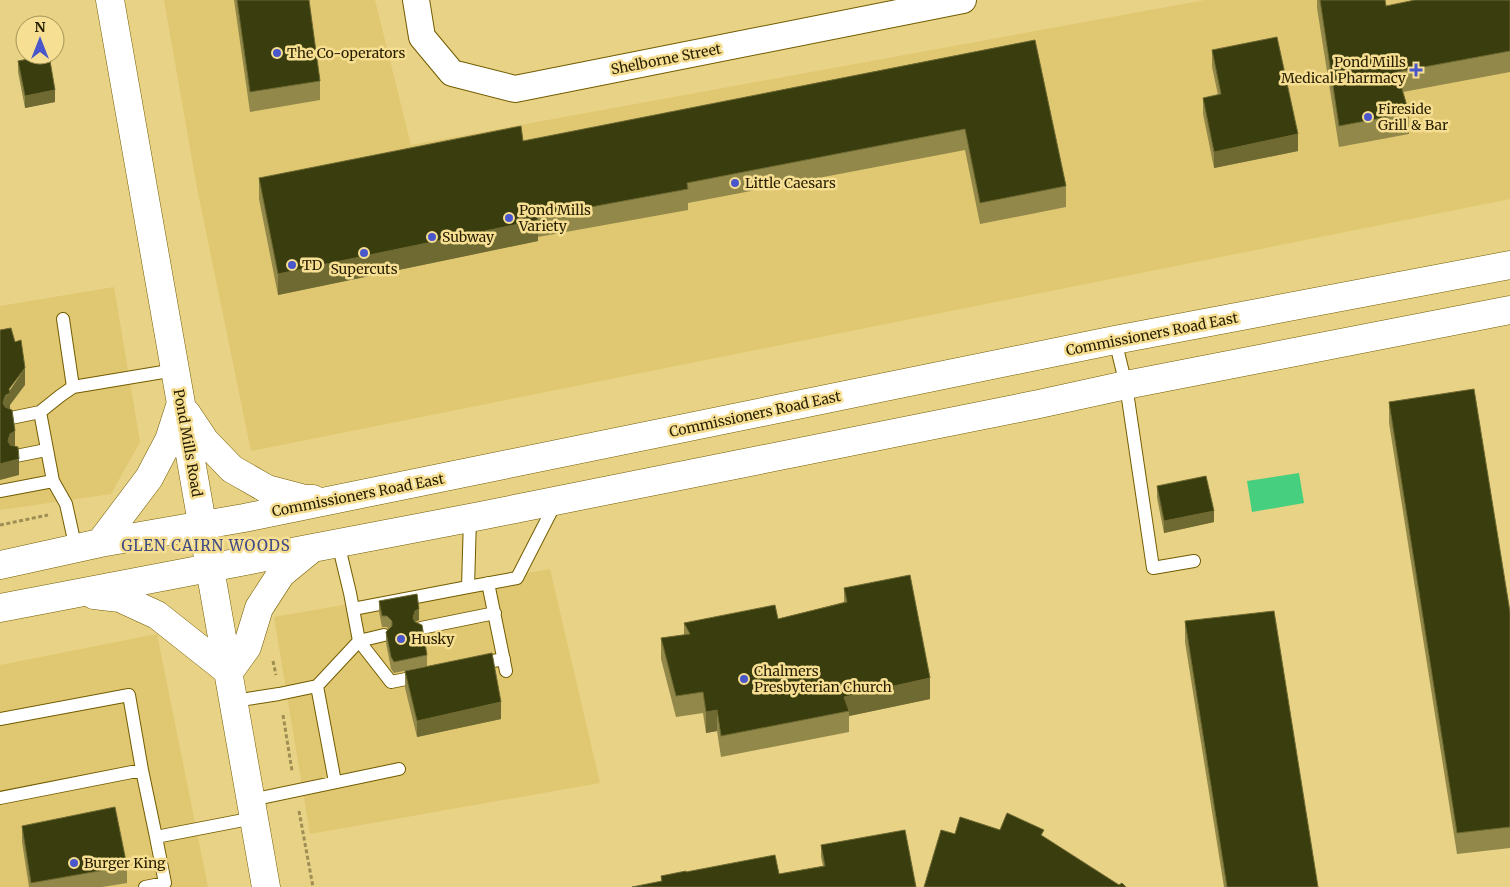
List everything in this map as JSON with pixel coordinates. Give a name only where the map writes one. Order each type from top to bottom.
[{"type":"main road","name":"Pond Mills Road","points":[[110,0],[266,887]]},
{"type":"main road","name":"Commissioners Road East","points":[[0,565],[88,546],[345,498],[1115,340],[1510,265]]},
{"type":"main road","points":[[0,608],[470,518],[1510,310]]},
{"type":"main road","points":[[181,404],[205,441],[232,469],[251,480],[267,489],[305,499],[345,498]]},
{"type":"main road","points":[[88,546],[149,478],[169,440],[181,404]]},
{"type":"main road","points":[[79,592],[120,598],[157,615],[229,672],[247,646],[258,608],[281,574],[325,546]]},
{"type":"street","name":"Shelborne Street","points":[[416,0],[422,37],[452,73],[515,89],[963,0]]},
{"type":"lane","points":[[63,319],[73,387]]},
{"type":"lane","points":[[1115,340],[1126,386],[1153,568],[1194,562]]},
{"type":"lane","points":[[11,418],[40,412],[73,387],[175,370]]},
{"type":"lane","points":[[40,412],[53,481],[88,546]]},
{"type":"lane","points":[[16,456],[46,450]]},
{"type":"lane","points":[[0,491],[53,481]]},
{"type":"lane","points":[[353,609],[517,578],[556,501]]},
{"type":"lane","points":[[468,587],[470,518]]},
{"type":"lane","points":[[325,546],[353,609],[359,641],[391,682],[430,674]]},
{"type":"lane","points":[[468,666],[505,665],[488,583]]},
{"type":"lane","points":[[421,628],[494,614]]},
{"type":"lane","points":[[234,702],[317,686],[359,641],[384,635]]},
{"type":"lane","points":[[317,686],[335,782]]},
{"type":"lane","points":[[0,719],[129,695],[165,883],[145,887]]},
{"type":"lane","points":[[156,837],[335,782],[398,768]]},
{"type":"lane","points":[[0,798],[142,770]]},
{"type":"shaded area","points":[[164,0],[375,0],[411,145],[1205,0],[1510,0],[1510,199],[251,451],[197,188]]},
{"type":"shaded area","points":[[114,287],[140,442],[111,494],[0,510],[0,306]]},
{"type":"shaded area","points":[[1299,473],[1304,503],[1252,512],[1247,481]]},
{"type":"shaded area","points":[[550,569],[600,783],[310,834],[274,617]]},
{"type":"shaded area","points":[[157,634],[208,887],[0,887],[0,665]]},
{"type":"building","name":"The Co-operators","points":[[237,0],[309,0],[320,81],[250,92]]},
{"type":"building","points":[[1320,0],[1385,0],[1386,6],[1415,0],[1510,0],[1510,51],[1397,72],[1409,113],[1339,126]]},
{"type":"building","points":[[1277,37],[1298,134],[1214,152],[1203,98],[1221,94],[1212,50]]},
{"type":"building","points":[[1035,40],[1066,186],[980,203],[965,129],[687,183],[688,189],[537,217],[538,220],[278,274],[259,178],[521,126],[523,141]]},
{"type":"building","points":[[19,65],[51,65],[55,90],[25,96]]},
{"type":"building","points":[[11,328],[15,342],[21,340],[25,368],[9,389],[10,393],[6,395],[3,403],[5,407],[12,410],[15,431],[10,434],[8,441],[10,445],[18,447],[19,459],[0,464],[0,330]]},
{"type":"building","points":[[1474,389],[1510,612],[1510,827],[1457,833],[1389,402]]},
{"type":"building","points":[[1206,476],[1214,511],[1164,521],[1157,486]]},
{"type":"building","name":"Chalmers Presbyterian Church","points":[[910,575],[930,678],[844,697],[849,711],[721,736],[717,710],[706,712],[703,692],[676,696],[661,638],[690,634],[684,623],[775,605],[778,619],[847,602],[844,588]]},
{"type":"building","points":[[417,594],[419,609],[415,611],[413,618],[415,622],[422,625],[427,655],[394,662],[391,657],[386,632],[392,626],[392,621],[387,616],[382,616],[379,601]]},
{"type":"building","points":[[1274,611],[1318,887],[1227,887],[1185,621]]},
{"type":"building","points":[[492,653],[501,702],[417,721],[405,671]]},
{"type":"building","name":"Burger King","points":[[115,807],[127,866],[31,883],[22,826]]},
{"type":"building","points":[[1007,813],[1044,830],[1041,835],[1119,885],[1122,883],[1126,887],[924,887],[941,830],[955,834],[960,817],[1000,830]]},
{"type":"building","points":[[905,830],[916,887],[632,887],[662,881],[661,876],[775,855],[779,874],[825,866],[821,845]]},
{"type":"place","name":"The Co-operators","points":[[277,53]]},
{"type":"place","name":"Pond Mills Medical Pharmacy","points":[[1416,70]]},
{"type":"place","name":"Fireside Grill & Bar","points":[[1368,117]]},
{"type":"place","name":"Little Caesars","points":[[735,183]]},
{"type":"place","name":"Pond Mills Variety","points":[[509,218]]},
{"type":"place","name":"Subway","points":[[432,237]]},
{"type":"place","name":"Supercuts","points":[[364,253]]},
{"type":"place","name":"TD","points":[[292,265]]},
{"type":"place","name":"Husky","points":[[401,639]]},
{"type":"place","name":"Chalmers Presbyterian Church","points":[[744,679]]},
{"type":"place","name":"Burger King","points":[[74,863]]},
{"type":"district","name":"GLEN CAIRN WOODS","points":[[206,545]]}]
